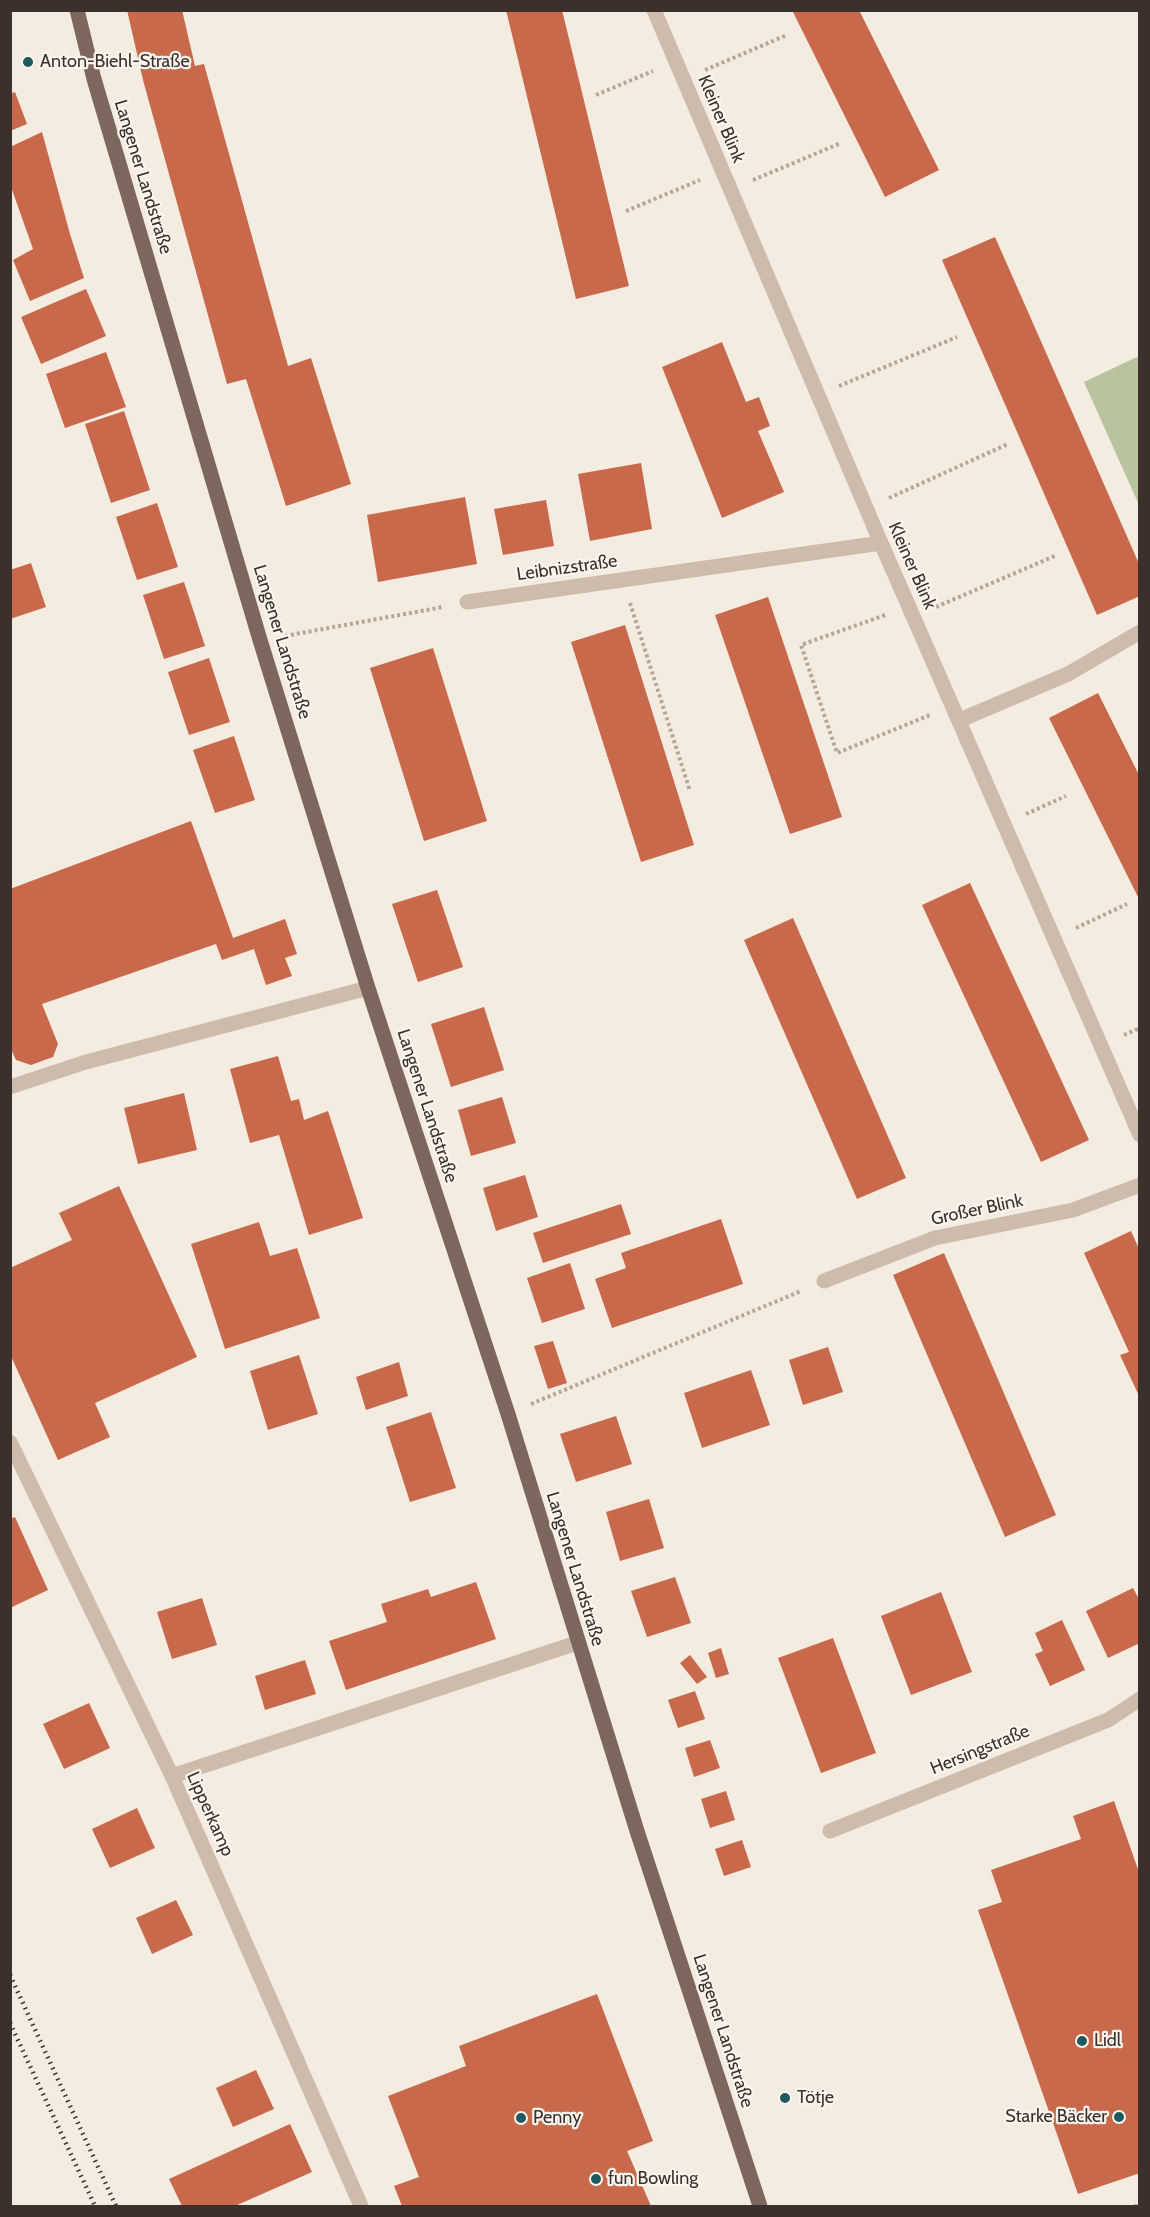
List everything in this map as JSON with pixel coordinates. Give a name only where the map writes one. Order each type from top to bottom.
[{"type":"main road","name":"Langener Landstraße","points":[[77,10],[97,91],[260,640],[368,988],[508,1414],[577,1643],[760,2206]]},
{"type":"street","name":"Kleiner Blink","points":[[654,10],[866,509],[1140,1135]]},
{"type":"street","name":"Leibnizstraße","points":[[467,603],[881,543]]},
{"type":"street","points":[[960,720],[1068,674],[1140,632]]},
{"type":"street","points":[[10,1087],[86,1062],[368,988]]},
{"type":"street","name":"Großer Blink","points":[[824,1281],[935,1238],[1073,1210],[1140,1185]]},
{"type":"street","name":"Lipperkamp","points":[[10,1442],[172,1776],[361,2206]]},
{"type":"street","points":[[172,1776],[577,1643]]},
{"type":"street","name":"Hersingstraße","points":[[830,1831],[1108,1720],[1140,1699]]},
{"type":"path","points":[[683,79],[787,35]]},
{"type":"path","points":[[596,95],[676,61]]},
{"type":"path","points":[[730,189],[841,143]]},
{"type":"path","points":[[626,211],[722,171]]},
{"type":"path","points":[[818,395],[957,337]]},
{"type":"path","points":[[866,509],[1008,444]]},
{"type":"path","points":[[954,706],[837,753],[801,645],[911,612],[1057,555]]},
{"type":"path","points":[[622,580],[690,791]]},
{"type":"path","points":[[260,640],[467,603]]},
{"type":"path","points":[[1005,824],[1066,796]]},
{"type":"path","points":[[1054,938],[1127,904]]},
{"type":"path","points":[[508,1414],[824,1281]]},
{"type":"path","points":[[1134,2206],[1140,2206]]},
{"type":"green space","points":[[1139,356],[1139,505],[1084,382]]},
{"type":"building","points":[[127,10],[182,10],[195,66],[204,64],[288,366],[311,358],[351,484],[286,506],[246,379],[227,384],[143,80]]},
{"type":"building","points":[[506,10],[562,10],[629,286],[576,299]]},
{"type":"building","points":[[792,10],[859,10],[939,170],[885,197]]},
{"type":"building","points":[[15,92],[27,124],[10,131],[10,94]]},
{"type":"building","points":[[42,132],[84,278],[30,301],[13,260],[33,249],[10,184],[10,147]]},
{"type":"building","points":[[995,237],[1140,566],[1140,596],[1097,615],[942,260]]},
{"type":"building","points":[[86,289],[106,336],[41,364],[21,317]]},
{"type":"building","points":[[722,342],[746,402],[759,397],[770,426],[758,431],[784,492],[722,518],[662,367]]},
{"type":"building","points":[[106,352],[126,407],[65,428],[46,374]]},
{"type":"building","points":[[124,411],[150,490],[111,503],[85,424]]},
{"type":"building","points":[[641,463],[652,529],[590,541],[578,474]]},
{"type":"building","points":[[465,497],[477,564],[378,582],[367,515]]},
{"type":"building","points":[[546,500],[554,546],[503,555],[494,509]]},
{"type":"building","points":[[157,503],[178,567],[137,580],[116,517]]},
{"type":"building","points":[[31,563],[46,607],[10,619],[10,570]]},
{"type":"building","points":[[184,582],[205,646],[164,659],[143,595]]},
{"type":"building","points":[[768,597],[842,817],[790,834],[715,615]]},
{"type":"building","points":[[625,625],[694,845],[641,862],[571,642]]},
{"type":"building","points":[[433,648],[487,821],[424,841],[370,668]]},
{"type":"building","points":[[209,658],[230,722],[189,735],[168,672]]},
{"type":"building","points":[[1098,693],[1140,777],[1140,901],[1049,718]]},
{"type":"building","points":[[234,736],[255,800],[215,813],[193,750]]},
{"type":"building","points":[[191,821],[233,938],[285,919],[297,954],[285,958],[292,976],[266,985],[254,949],[222,960],[216,944],[42,1004],[58,1044],[53,1057],[31,1065],[16,1060],[10,1047],[10,889]]},
{"type":"building","points":[[970,883],[1089,1140],[1041,1162],[922,905]]},
{"type":"building","points":[[437,890],[463,967],[418,982],[392,904]]},
{"type":"building","points":[[793,918],[906,1178],[857,1199],[744,940]]},
{"type":"building","points":[[484,1007],[504,1070],[451,1087],[431,1024]]},
{"type":"building","points":[[278,1056],[291,1101],[299,1099],[304,1120],[328,1111],[363,1218],[309,1235],[279,1135],[250,1143],[230,1069]]},
{"type":"building","points":[[184,1093],[197,1150],[138,1164],[124,1108]]},
{"type":"building","points":[[502,1097],[516,1143],[471,1156],[458,1110]]},
{"type":"building","points":[[525,1175],[538,1217],[496,1231],[483,1188]]},
{"type":"building","points":[[119,1186],[197,1357],[95,1403],[110,1437],[58,1460],[10,1354],[10,1268],[72,1240],[59,1213]]},
{"type":"building","points":[[621,1204],[631,1234],[543,1263],[533,1233]]},
{"type":"building","points":[[721,1219],[743,1284],[612,1328],[595,1279],[626,1268],[621,1253]]},
{"type":"building","points":[[259,1222],[270,1256],[297,1248],[320,1318],[225,1349],[191,1244]]},
{"type":"building","points":[[1131,1231],[1140,1251],[1140,1398],[1120,1355],[1129,1352],[1084,1253]]},
{"type":"building","points":[[944,1253],[1056,1515],[1005,1537],[893,1275]]},
{"type":"building","points":[[570,1263],[585,1309],[542,1323],[527,1278]]},
{"type":"building","points":[[553,1341],[567,1383],[548,1389],[534,1346]]},
{"type":"building","points":[[828,1347],[843,1392],[803,1405],[789,1360]]},
{"type":"building","points":[[299,1355],[318,1414],[268,1430],[250,1371]]},
{"type":"building","points":[[399,1362],[408,1396],[366,1410],[356,1377]]},
{"type":"building","points":[[751,1370],[770,1425],[702,1448],[684,1393]]},
{"type":"building","points":[[431,1412],[456,1488],[410,1502],[386,1427]]},
{"type":"building","points":[[616,1416],[632,1464],[576,1482],[560,1434]]},
{"type":"building","points":[[649,1499],[664,1548],[620,1561],[606,1512]]},
{"type":"building","points":[[15,1517],[48,1590],[10,1608],[10,1519]]},
{"type":"building","points":[[675,1577],[691,1623],[647,1637],[631,1591]]},
{"type":"building","points":[[476,1582],[496,1639],[346,1690],[329,1641],[387,1622],[381,1604],[428,1589],[431,1597]]},
{"type":"building","points":[[1133,1588],[1140,1601],[1140,1643],[1108,1658],[1086,1611]]},
{"type":"building","points":[[941,1592],[972,1672],[911,1695],[881,1616]]},
{"type":"building","points":[[202,1598],[217,1645],[172,1659],[157,1612]]},
{"type":"building","points":[[1062,1620],[1085,1670],[1050,1686],[1035,1654],[1043,1651],[1035,1633]]},
{"type":"building","points":[[833,1638],[876,1753],[821,1773],[778,1658]]},
{"type":"building","points":[[721,1648],[729,1674],[716,1678],[708,1653]]},
{"type":"building","points":[[690,1655],[707,1677],[697,1684],[680,1663]]},
{"type":"building","points":[[305,1660],[316,1694],[265,1710],[255,1676]]},
{"type":"building","points":[[695,1691],[705,1719],[678,1728],[668,1700]]},
{"type":"building","points":[[89,1703],[110,1748],[64,1769],[43,1724]]},
{"type":"building","points":[[710,1740],[720,1768],[694,1777],[685,1748]]},
{"type":"building","points":[[726,1791],[735,1820],[710,1828],[701,1799]]},
{"type":"building","name":"Lidl","points":[[1114,1801],[1140,1875],[1140,2173],[1078,2194],[978,1910],[1002,1902],[991,1870],[1081,1839],[1073,1816]]},
{"type":"building","points":[[137,1808],[155,1848],[110,1868],[92,1829]]},
{"type":"building","points":[[742,1840],[751,1867],[724,1876],[715,1849]]},
{"type":"building","points":[[176,1900],[193,1935],[152,1954],[136,1918]]},
{"type":"building","name":"Penny","points":[[597,1994],[653,2141],[627,2151],[651,2206],[402,2206],[394,2186],[419,2177],[388,2096],[466,2066],[459,2046]]},
{"type":"building","points":[[256,2070],[274,2109],[233,2127],[216,2088]]},
{"type":"building","points":[[290,2124],[312,2172],[235,2206],[182,2206],[169,2179]]},
{"type":"railway","points":[[10,1975],[116,2206]]},
{"type":"railway","points":[[10,2023],[95,2206]]},
{"type":"place","name":"Anton-Biehl-Straße","points":[[28,62]]},
{"type":"place","name":"Lidl","points":[[1082,2041]]},
{"type":"place","name":"Tötje","points":[[785,2098]]},
{"type":"place","name":"Starke Bäcker","points":[[1119,2117]]},
{"type":"place","name":"Penny","points":[[521,2118]]},
{"type":"place","name":"fun Bowling","points":[[596,2179]]}]
